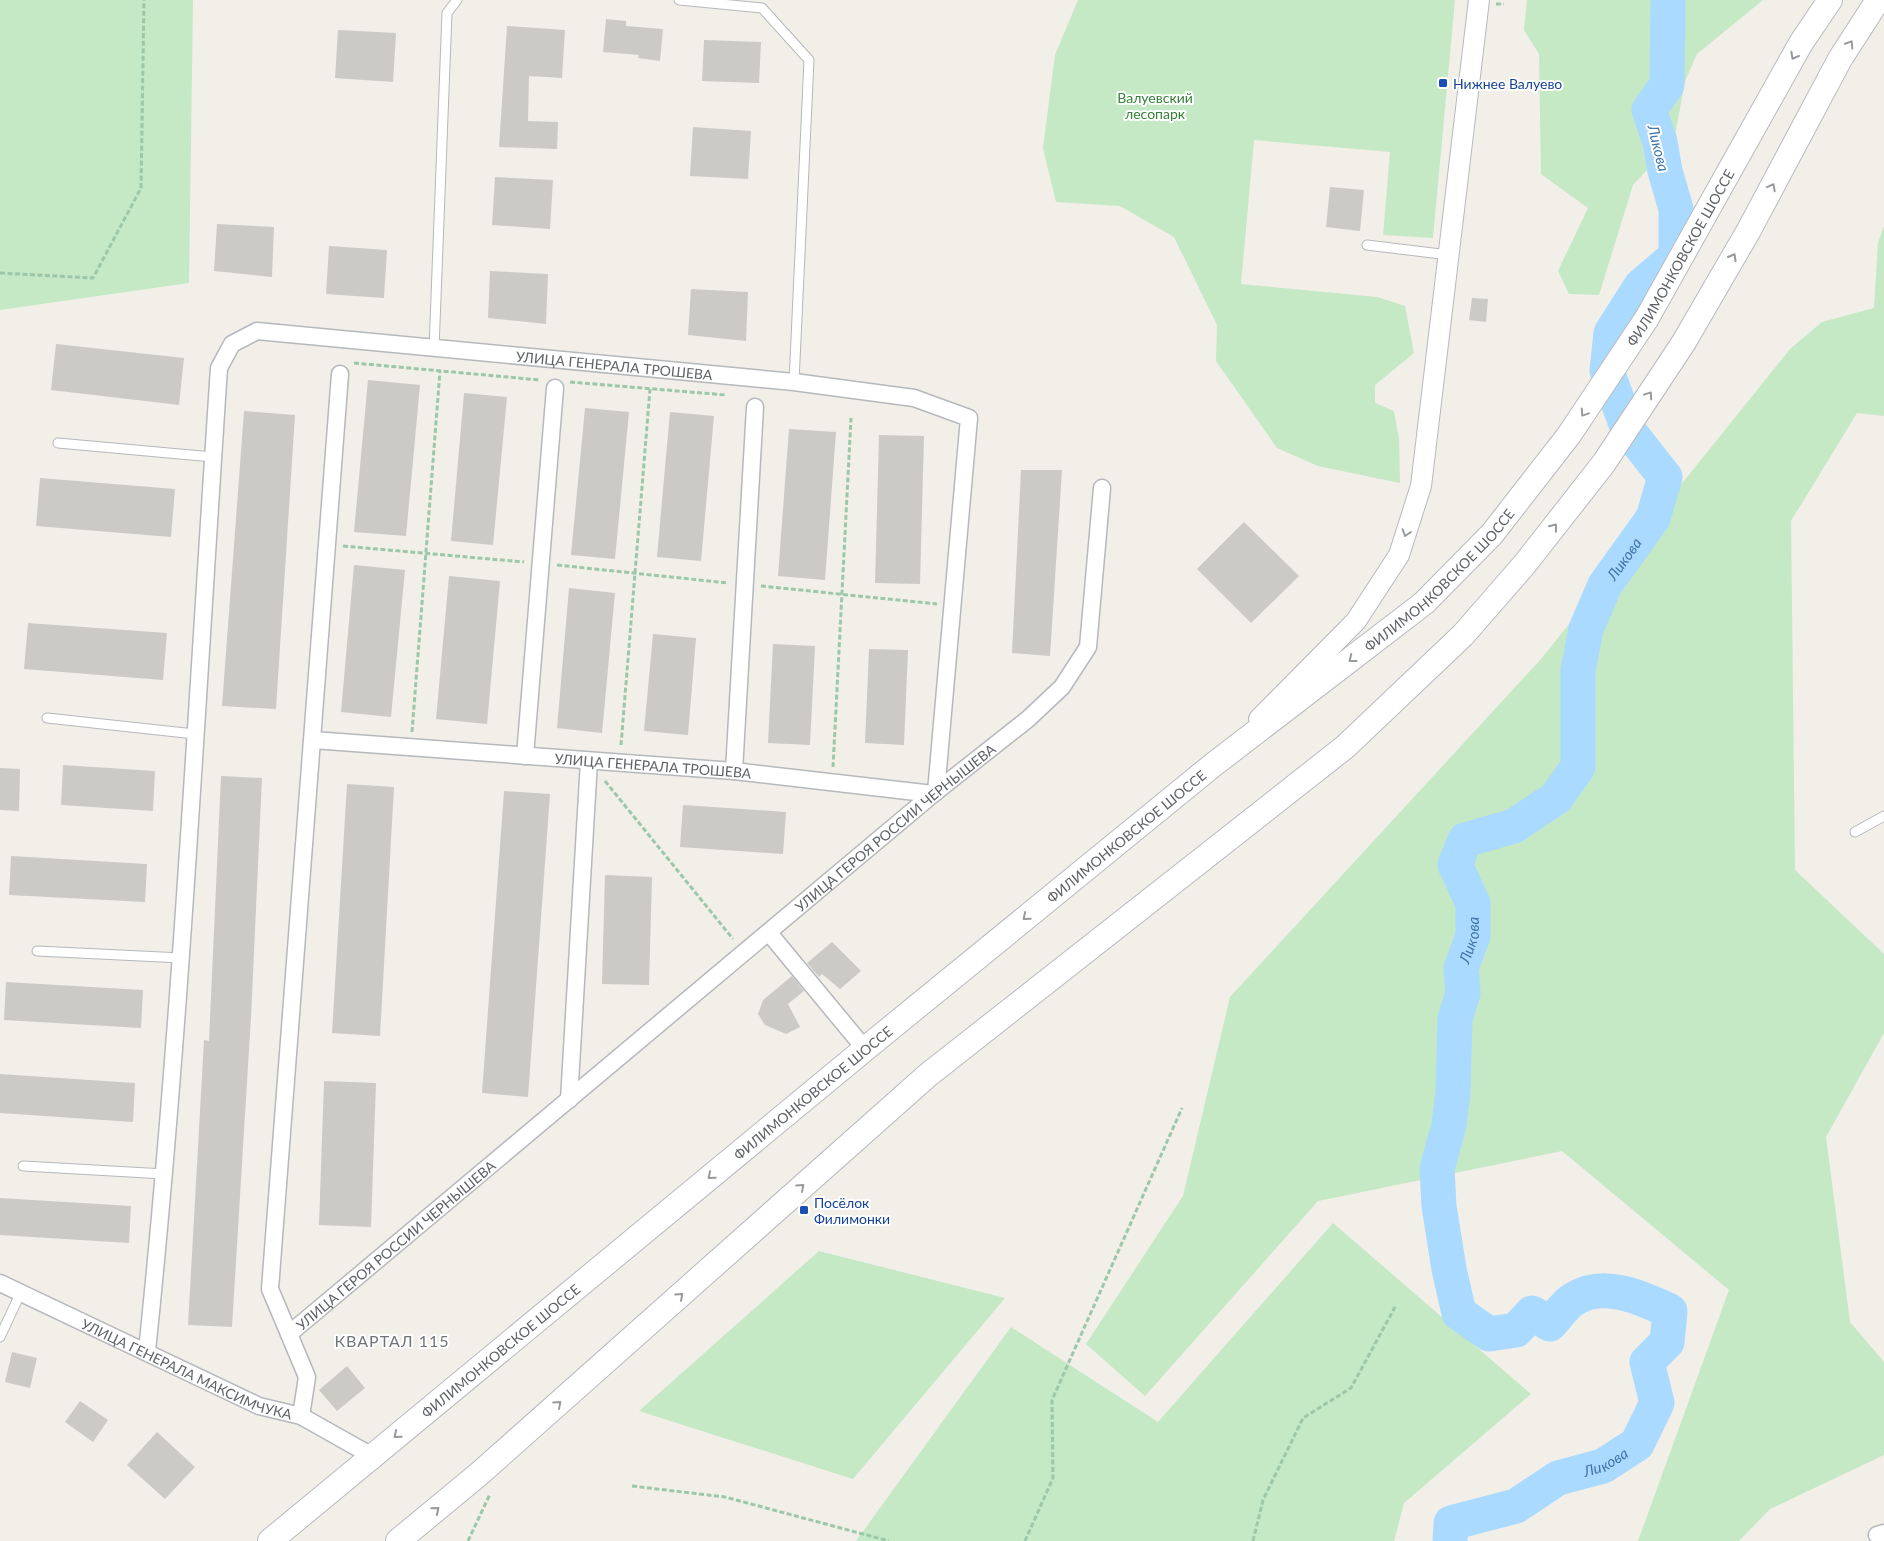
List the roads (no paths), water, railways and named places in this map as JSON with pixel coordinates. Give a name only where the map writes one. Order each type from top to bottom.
[{"type":"main road","name":"ФИЛИМОНКОВСКОЕ ШОССЕ","points":[[270,1541],[865,1049],[1213,765],[1424,603],[1492,534],[1574,427],[1647,318],[1802,43],[1830,0]]},
{"type":"main road","points":[[398,1541],[479,1474],[928,1075],[1345,747],[1463,635],[1524,565],[1609,455],[1684,342],[1749,230],[1840,59],[1878,0]]},
{"type":"street","points":[[1213,765],[1356,621],[1398,555],[1421,486],[1479,0]]},
{"type":"street","name":"УЛИЦА ГЕНЕРАЛА ТРОШЕВА","points":[[213,457],[219,368],[232,344],[257,331],[794,382],[914,398],[969,418],[935,793],[734,771],[313,740]]},
{"type":"street","points":[[289,1334],[270,1289],[340,374]]},
{"type":"street","points":[[524,756],[555,388]]},
{"type":"street","points":[[734,771],[755,407]]},
{"type":"street","points":[[147,1351],[165,1174],[182,958],[213,457]]},
{"type":"street","name":"УЛИЦА ГЕРОЯ РОССИИ ЧЕРНЫШЕВА","points":[[301,1416],[307,1377],[289,1334],[935,793],[1028,719],[1062,687],[1088,647],[1102,488]]},
{"type":"street","points":[[569,1100],[589,761]]},
{"type":"street","points":[[769,933],[865,1049]]},
{"type":"street","name":"УЛИЦА ГЕНЕРАЛА МАКСИМЧУКА","points":[[0,1283],[260,1406],[301,1416],[372,1456]]},
{"type":"lane","points":[[434,349],[447,13],[457,0]]},
{"type":"lane","points":[[679,0],[762,8],[809,60],[794,382]]},
{"type":"lane","points":[[1367,245],[1449,256]]},
{"type":"lane","points":[[58,443],[213,457]]},
{"type":"lane","points":[[47,718],[195,734]]},
{"type":"lane","points":[[1855,832],[1884,816]]},
{"type":"lane","points":[[37,951],[182,958]]},
{"type":"lane","points":[[23,1166],[165,1174]]},
{"type":"lane","points":[[0,1337],[21,1292]]},
{"type":"waterway","name":"Ликова","points":[[1450,1541],[1451,1523],[1516,1506],[1558,1478],[1603,1466],[1637,1444],[1657,1403],[1647,1362],[1667,1342],[1670,1311],[1635,1296],[1610,1291],[1598,1291],[1574,1299],[1564,1307],[1550,1324],[1532,1313],[1516,1330],[1489,1334],[1459,1313],[1449,1269],[1439,1206],[1437,1169],[1449,1125],[1453,1092],[1455,1019],[1463,993],[1461,968],[1473,936],[1473,903],[1455,865],[1465,840],[1514,826],[1556,798],[1578,767],[1578,670],[1586,629],[1605,585],[1653,518],[1665,477],[1628,430],[1607,371],[1611,333],[1641,286],[1676,256],[1676,209],[1665,171],[1660,142],[1649,110],[1667,85],[1668,0]]},
{"type":"place","name":"Нижнее Валуево","points":[[1443,83]]},
{"type":"place","name":"Посёлок Филимонки","points":[[804,1210]]},
{"type":"district","name":"КВАРТАЛ 115","points":[[392,1340]]},
{"type":"park label","name":"Валуевский лесопарк","points":[[1155,105]]}]
